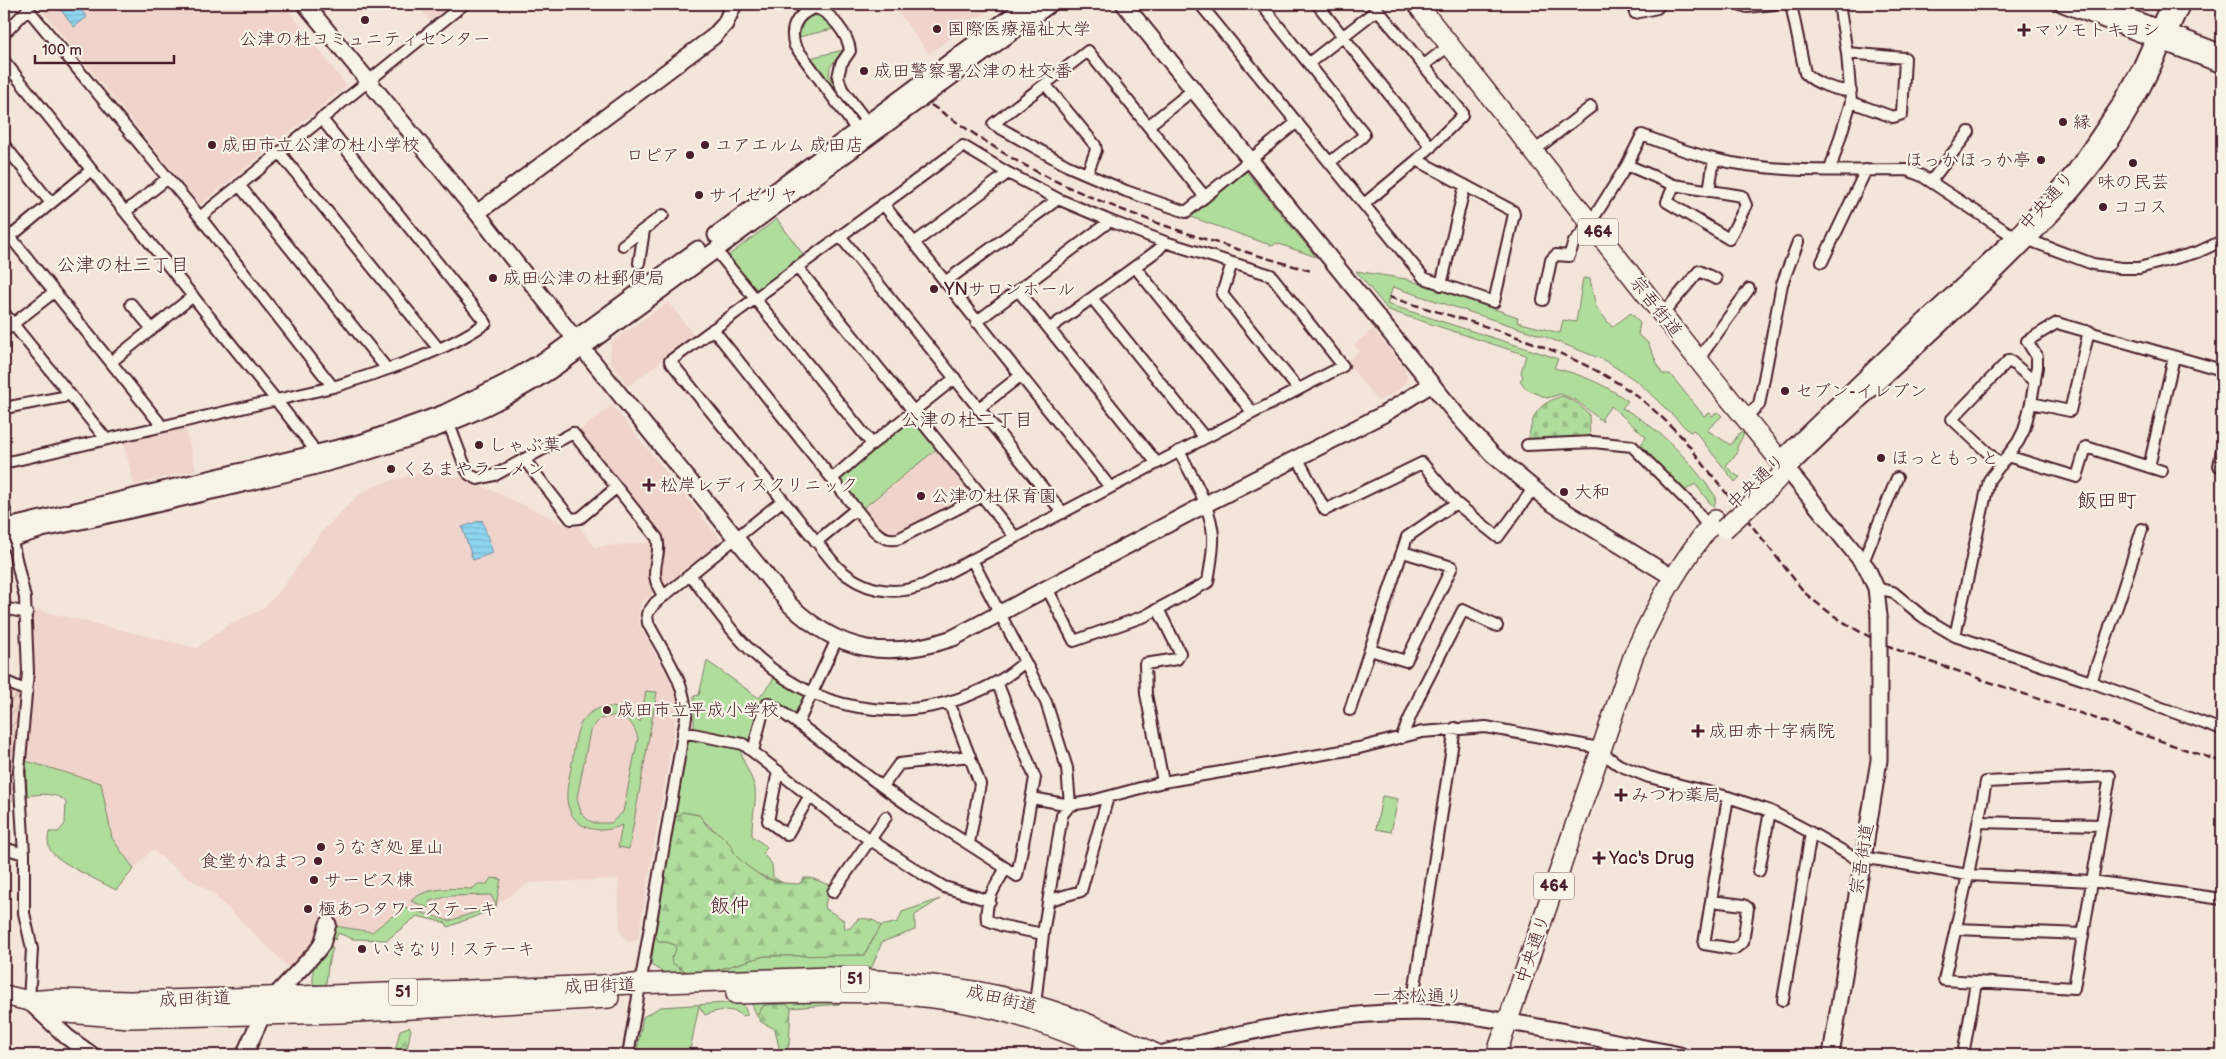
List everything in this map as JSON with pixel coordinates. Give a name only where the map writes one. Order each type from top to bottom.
[{"type":"highway","name":"宗吾街道","points":[[1417,4],[1783,465]]},
{"type":"highway","name":"中央通り","points":[[1606,755],[1634,654],[1654,610],[1672,577],[1716,525],[1761,487],[1783,465]]},
{"type":"highway","name":"中央通り","points":[[1496,1055],[1513,1022],[1606,755],[1648,652],[1665,613],[1716,525]]},
{"type":"highway","name":"成田街道","points":[[4,996],[28,1001],[54,1012],[94,1017],[262,1016],[829,977],[896,980],[966,990],[1035,1005],[1117,1036],[1157,1055]]},
{"type":"highway","name":"成田街道","points":[[28,1001],[54,999],[130,1001],[275,996],[640,990],[820,991],[903,995],[994,1009],[1085,1039],[1123,1055]]},
{"type":"highway","name":"中央通り","points":[[1507,1055],[1513,1022]]},
{"type":"street","points":[[305,4],[477,213],[578,343],[790,605],[805,620],[837,639],[860,647],[883,651],[908,651],[953,638],[1206,504],[1384,414],[1432,384]]},
{"type":"street","points":[[200,217],[367,80],[464,4]]},
{"type":"street","points":[[477,213],[712,37],[725,24],[734,4]]},
{"type":"street","points":[[7,534],[42,529],[318,466],[375,451],[449,424],[516,392],[558,366],[578,343],[864,130],[1028,4]]},
{"type":"street","points":[[7,534],[363,442],[436,417],[507,382],[551,356],[578,343],[649,298],[716,249],[864,130],[1050,4]]},
{"type":"street","points":[[1124,4],[1432,384],[1492,454],[1550,502],[1672,577]]},
{"type":"street","points":[[1200,4],[1424,278],[1494,302],[1514,214],[1513,210],[1417,160]]},
{"type":"street","points":[[1261,4],[1364,135],[1330,162]]},
{"type":"street","points":[[1318,4],[1431,146]]},
{"type":"street","points":[[1636,13],[1657,8],[1660,4]]},
{"type":"street","points":[[1739,4],[1744,7],[1774,4]]},
{"type":"street","points":[[1792,4],[1805,73],[1810,78],[1842,90],[1851,90]]},
{"type":"street","points":[[1830,170],[1851,102],[1847,53],[1839,4]]},
{"type":"street","points":[[2063,4],[2222,53]]},
{"type":"street","points":[[2096,4],[2222,65]]},
{"type":"street","name":"中央通り","points":[[2160,35],[2169,4]]},
{"type":"street","name":"中央通り","points":[[1783,465],[2022,238],[2075,171],[2113,115],[2160,35],[2182,4]]},
{"type":"street","points":[[1309,63],[1344,36],[1376,6],[1462,112],[1462,116],[1417,160],[1364,204]]},
{"type":"street","points":[[815,8],[826,13],[847,40],[850,51],[841,64],[838,77],[842,89],[864,130],[795,46],[792,38],[795,23],[808,10],[815,8]]},
{"type":"street","points":[[4,34],[28,9],[200,217],[333,387]]},
{"type":"street","points":[[1424,65],[1450,45]]},
{"type":"street","points":[[1205,197],[1088,51],[993,124],[1068,166],[1126,192],[1186,212],[1205,197],[1251,160],[1297,122]]},
{"type":"street","points":[[1847,53],[1905,58],[1902,114],[1893,117],[1851,102]]},
{"type":"street","points":[[4,62],[276,400],[311,445],[316,455]]},
{"type":"street","points":[[1045,84],[1095,145],[1096,150],[1088,174]]},
{"type":"street","points":[[1148,126],[1194,89]]},
{"type":"street","points":[[1534,151],[1591,107]]},
{"type":"street","points":[[4,463],[333,387],[387,369],[438,348],[486,323],[321,118]]},
{"type":"street","points":[[1931,182],[1969,132]]},
{"type":"street","points":[[1543,300],[1551,260],[1556,255],[1569,256],[1574,242],[1591,222],[1627,165],[1642,135],[1714,159],[1768,166],[1830,170],[1907,170],[1931,182],[2006,232],[2092,264],[2120,268],[2138,268],[2198,252],[2222,241]]},
{"type":"street","points":[[4,145],[51,203]]},
{"type":"street","points":[[963,146],[1008,173],[1058,199],[1110,222],[1165,242],[1271,275],[1343,366],[914,589],[884,590],[867,586],[847,576],[816,542],[670,361],[963,146]]},
{"type":"street","points":[[279,152],[438,348]]},
{"type":"street","points":[[1708,191],[1714,159]]},
{"type":"street","points":[[1627,165],[1674,185],[1742,196],[1746,205],[1729,239],[1666,202],[1674,185]]},
{"type":"street","points":[[90,170],[51,203],[7,233],[162,426]]},
{"type":"street","points":[[1822,262],[1866,170]]},
{"type":"street","points":[[914,243],[1008,173]]},
{"type":"street","points":[[125,212],[168,178]]},
{"type":"street","points":[[239,185],[387,369]]},
{"type":"street","points":[[1441,285],[1465,185]]},
{"type":"street","points":[[945,282],[1058,199]]},
{"type":"street","points":[[883,204],[1110,487]]},
{"type":"street","points":[[623,245],[663,215]]},
{"type":"street","points":[[976,322],[1110,222]]},
{"type":"street","points":[[639,264],[644,230]]},
{"type":"street","points":[[840,236],[1063,513]]},
{"type":"street","points":[[1050,329],[1158,250],[1165,242]]},
{"type":"street","points":[[1744,418],[1759,405],[1782,284],[1798,242]]},
{"type":"street","points":[[716,249],[872,444]]},
{"type":"street","points":[[1232,263],[1222,294],[1298,389]]},
{"type":"street","points":[[797,267],[1015,537]]},
{"type":"street","points":[[1135,267],[1253,413]]},
{"type":"street","points":[[1662,314],[1699,271],[1716,280]]},
{"type":"street","points":[[1698,360],[1749,289]]},
{"type":"street","points":[[1018,290],[1156,462]]},
{"type":"street","points":[[4,331],[54,292]]},
{"type":"street","points":[[111,362],[193,296]]},
{"type":"street","points":[[1092,298],[1205,438]]},
{"type":"street","points":[[131,304],[152,329]]},
{"type":"street","points":[[4,313],[106,439]]},
{"type":"street","points":[[1955,636],[1989,480],[2008,456],[2024,430],[2031,403],[2037,357],[2027,341],[2058,323],[2222,370]]},
{"type":"street","points":[[713,329],[876,533],[896,540],[982,496]]},
{"type":"street","points":[[2031,403],[2070,411],[2089,331]]},
{"type":"street","points":[[2149,467],[2174,357]]},
{"type":"street","points":[[2000,464],[1952,419],[2009,360],[2034,382]]},
{"type":"street","points":[[978,409],[1020,376]]},
{"type":"street","points":[[833,478],[872,444],[955,378]]},
{"type":"street","points":[[4,408],[63,397],[68,393]]},
{"type":"street","points":[[449,424],[466,469],[473,478],[485,479],[572,433],[657,538],[658,544],[654,568],[658,589],[664,596]]},
{"type":"street","points":[[1527,445],[1593,442],[1632,446],[1695,509],[1716,525]]},
{"type":"street","points":[[2008,456],[2077,477],[2086,448],[2162,471]]},
{"type":"street","points":[[2219,466],[2222,449]]},
{"type":"street","points":[[1047,588],[1074,641],[1145,616],[1208,582],[1213,536],[1206,504],[1179,451]]},
{"type":"street","points":[[1297,458],[1325,510],[1422,463],[1456,503],[1498,537],[1533,489]]},
{"type":"street","points":[[524,460],[571,518],[580,518],[616,488]]},
{"type":"street","name":"宗吾街道","points":[[1783,465],[1863,562],[1876,588],[1879,616],[1879,760],[1831,1055]]},
{"type":"street","points":[[1863,562],[1897,478]]},
{"type":"street","points":[[628,1055],[684,732],[686,705],[680,681],[647,619],[651,606],[782,500]]},
{"type":"street","points":[[1350,710],[1407,537],[1456,503]]},
{"type":"street","points":[[4,506],[7,534],[25,598],[26,613],[27,692],[19,770],[24,854],[24,913],[32,949],[28,1001],[67,1038],[92,1055]]},
{"type":"street","points":[[816,542],[856,509]]},
{"type":"street","points":[[2091,682],[2122,595],[2142,528]]},
{"type":"street","points":[[1370,650],[1406,662],[1452,567],[1403,552]]},
{"type":"street","points":[[972,560],[1046,702],[1068,768],[1070,805],[1062,815],[1050,900],[1043,934],[1035,1005]]},
{"type":"street","points":[[690,575],[759,658],[784,678],[812,694],[858,707],[916,709],[949,702],[973,694],[998,681],[1025,662]]},
{"type":"street","points":[[1876,588],[1893,592],[1923,617],[1955,636],[2091,682],[2222,730]]},
{"type":"street","points":[[4,608],[26,613]]},
{"type":"street","points":[[1158,609],[1180,652],[1177,659],[1145,664],[1146,694],[1163,782]]},
{"type":"street","points":[[1401,738],[1422,690],[1463,610],[1497,626]]},
{"type":"street","points":[[798,723],[837,639]]},
{"type":"street","points":[[4,681],[27,692]]},
{"type":"street","points":[[753,751],[764,708],[768,703],[798,723],[913,809],[969,843],[1017,876],[1035,778],[998,681]]},
{"type":"street","points":[[949,702],[980,784],[969,843]]},
{"type":"street","points":[[1032,798],[1070,805],[1163,782],[1359,748],[1422,732],[1486,727],[1594,747],[1619,765],[1649,777],[1728,797],[1770,811],[1862,860],[1968,875],[2092,881],[2222,899]]},
{"type":"street","points":[[1411,1012],[1455,728]]},
{"type":"street","points":[[684,732],[744,744],[809,797],[944,887],[990,901]]},
{"type":"street","points":[[883,786],[899,764],[970,756]]},
{"type":"street","points":[[778,771],[768,821],[787,835],[809,797]]},
{"type":"street","points":[[2110,776],[2074,988],[1944,980],[1978,822],[1986,782],[2110,776]]},
{"type":"street","points":[[1050,900],[1081,891],[1108,797]]},
{"type":"street","points":[[1711,901],[1744,905],[1748,908],[1743,942],[1734,949],[1704,944],[1711,901],[1728,797]]},
{"type":"street","points":[[1759,871],[1770,811]]},
{"type":"street","points":[[834,892],[886,817]]},
{"type":"street","points":[[1978,822],[2102,824]]},
{"type":"street","points":[[1783,1000],[1811,832]]},
{"type":"street","points":[[4,848],[24,854]]},
{"type":"street","points":[[1006,868],[990,901],[986,913],[987,920],[1003,926],[1043,934]]},
{"type":"street","points":[[244,1055],[262,1016],[275,996],[317,951],[322,944],[328,924]]},
{"type":"street","points":[[1956,929],[2083,934]]},
{"type":"street","points":[[1963,1055],[1976,983]]},
{"type":"street","name":"一本松通り","points":[[1157,1055],[1209,1040],[1290,1026],[1368,1014],[1411,1012],[1446,1013],[1513,1022],[1680,1055]]},
{"type":"shaded area","name":"成田市立公津の杜小学校","points":[[37,4],[284,4],[347,86],[200,205]]},
{"type":"shaded area","points":[[416,4],[452,4],[430,21]]},
{"type":"shaded area","name":"国際医療福祉大学","points":[[892,4],[997,4],[929,54]]},
{"type":"shaded area","points":[[668,302],[695,336],[628,386],[610,363],[611,342]]},
{"type":"shaded area","points":[[1373,329],[1404,367],[1407,377],[1406,382],[1398,391],[1378,401],[1346,362],[1359,351],[1354,345]]},
{"type":"shaded area","name":"松岸レディスクリニック","points":[[612,405],[721,540],[665,585],[661,582],[658,568],[663,539],[578,432]]},
{"type":"shaded area","points":[[185,425],[196,470],[134,485],[123,440]]},
{"type":"shaded area","name":"公津の杜保育園","points":[[938,448],[970,489],[956,503],[899,534],[894,535],[880,531],[862,509]]},
{"type":"shaded area","points":[[432,473],[465,478],[574,528],[578,525],[595,547],[654,542],[649,567],[654,592],[642,603],[639,610],[639,624],[676,695],[677,711],[638,940],[629,942],[620,932],[618,879],[529,883],[496,905],[449,921],[404,907],[372,932],[322,923],[316,942],[290,969],[211,892],[184,875],[152,850],[134,869],[112,838],[100,783],[26,761],[34,672],[32,612],[38,610],[197,648],[229,624],[261,610],[281,590],[323,530],[358,495],[376,485],[414,474]]},
{"type":"shaded area","points":[[4,684],[20,692],[12,774],[14,802],[4,798]]},
{"type":"green space","points":[[813,14],[822,17],[833,29],[799,37],[804,20]]},
{"type":"green space","points":[[843,50],[830,67],[829,76],[851,111],[810,58]]},
{"type":"green space","points":[[1246,171],[1316,257],[1276,243],[1273,246],[1191,217]]},
{"type":"green space","points":[[777,219],[805,257],[759,292],[755,291],[729,259],[729,255]]},
{"type":"green space","points":[[1356,271],[1406,279],[1518,317],[1517,322],[1560,333],[1563,320],[1576,322],[1583,278],[1590,279],[1596,307],[1612,327],[1631,313],[1640,323],[1638,335],[1648,343],[1662,374],[1670,374],[1704,416],[1710,413],[1712,416],[1718,412],[1722,416],[1707,430],[1731,445],[1740,432],[1744,434],[1737,447],[1737,454],[1726,466],[1740,477],[1735,482],[1694,430],[1690,432],[1638,382],[1604,360],[1543,336],[1393,287],[1387,304],[1558,359],[1554,368],[1574,373],[1593,381],[1628,401],[1622,408],[1662,436],[1696,471],[1716,497],[1714,508],[1695,484],[1682,493],[1638,449],[1646,437],[1611,406],[1602,418],[1603,422],[1577,401],[1561,394],[1547,398],[1526,389],[1520,380],[1523,377],[1521,372],[1526,355],[1388,310]]},
{"type":"green space","points":[[1562,396],[1577,403],[1589,414],[1590,441],[1528,441],[1537,412],[1546,403]]},
{"type":"green space","points":[[912,417],[938,448],[862,509],[839,480],[841,475]]},
{"type":"green space","points":[[707,661],[759,698],[775,677],[804,694],[805,698],[798,714],[793,715],[766,697],[761,703],[751,739],[748,742],[694,729],[694,696],[699,695]]},
{"type":"green space","points":[[646,691],[657,692],[629,849],[618,847],[622,825],[605,830],[596,830],[580,824],[569,810],[567,791],[577,734],[580,725],[586,717],[593,711],[609,707],[626,711],[640,722]],"holes":[[[616,715],[630,723],[635,729],[638,738],[623,812],[611,823],[594,823],[581,813],[577,798],[590,731],[600,719]]]},
{"type":"green space","points":[[691,739],[740,748],[755,789],[752,836],[767,847],[763,854],[772,864],[773,877],[783,883],[763,876],[745,866],[736,856],[728,842],[699,815],[683,812],[674,819],[688,741]]},
{"type":"green space","points":[[26,761],[101,783],[112,838],[134,869],[116,890],[72,867],[51,851],[48,844],[49,832],[58,832],[65,824],[66,802],[53,795],[27,796]]},
{"type":"green space","points":[[1382,796],[1398,799],[1391,832],[1376,829]]},
{"type":"green space","points":[[682,812],[699,815],[708,827],[719,833],[730,844],[736,856],[764,878],[783,883],[799,884],[804,878],[811,878],[830,885],[825,905],[826,909],[844,920],[845,929],[850,928],[858,919],[871,920],[881,926],[864,955],[764,956],[714,971],[687,972],[672,963],[671,958],[676,950],[675,945],[659,942],[655,935],[674,819]]},
{"type":"green space","points":[[491,878],[501,879],[496,905],[491,895],[450,896],[430,901],[429,908],[411,901],[417,896],[431,891],[472,889],[478,884],[487,884]]},
{"type":"green space","points":[[940,899],[915,915],[915,930],[882,942],[872,967],[714,971],[764,956],[864,955],[881,926],[898,922],[902,912]]},
{"type":"green space","points":[[497,905],[494,909],[448,927],[446,923],[417,916],[387,940],[353,939],[338,933],[335,940],[333,935],[335,926],[372,932],[404,907],[449,921]]},
{"type":"green space","points":[[655,935],[659,942],[675,945],[676,950],[671,958],[680,969],[687,972],[664,973],[651,965]]},
{"type":"green space","points":[[329,944],[333,948],[328,965],[326,985],[313,985],[313,965]]},
{"type":"green space","points":[[841,1000],[840,1004],[791,1008],[786,1004],[764,1005],[757,1016],[751,1002]]},
{"type":"green space","points":[[742,1002],[748,1015],[743,1016],[734,1011],[724,1010],[705,1015],[699,1006],[689,1055],[636,1055],[643,1017],[660,1007]]},
{"type":"green space","points":[[786,1004],[791,1008],[789,1045],[786,1053],[780,1052],[775,1029],[761,1022],[757,1016],[764,1005]]},
{"type":"green space","points":[[409,1027],[411,1029],[406,1055],[397,1055],[395,1052],[400,1030]]},
{"type":"water","points":[[56,4],[76,4],[87,17],[74,27]]},
{"type":"water","points":[[482,520],[493,553],[473,560],[462,527]]},
{"type":"railway","points":[[931,105],[1017,161],[1088,196],[1198,237],[1311,271]]},
{"type":"railway","points":[[1389,297],[1503,332],[1559,353],[1586,365],[1640,398],[1682,437],[1805,593],[1855,629],[1911,655],[2222,762]]},
{"type":"place","name":"公津の杜コミュニティセンター","points":[[365,20]]},
{"type":"place","name":"国際医療福祉大学","points":[[937,29]]},
{"type":"place","name":"マツモトキヨシ","points":[[2024,30]]},
{"type":"place","name":"成田警察署公津の杜交番","points":[[864,71]]},
{"type":"place","name":"縁","points":[[2063,122]]},
{"type":"place","name":"成田市立公津の杜小学校","points":[[212,145]]},
{"type":"place","name":"ユアエルム 成田店","points":[[705,145]]},
{"type":"place","name":"ロピア","points":[[690,155]]},
{"type":"place","name":"ほっかほっか亭","points":[[2041,160]]},
{"type":"place","name":"味の民芸","points":[[2133,163]]},
{"type":"place","name":"サイゼリヤ","points":[[699,195]]},
{"type":"place","name":"ココス","points":[[2103,207]]},
{"type":"place","name":"成田公津の杜郵便局","points":[[493,278]]},
{"type":"place","name":"YNサロンホール","points":[[934,289]]},
{"type":"place","name":"セブン-イレブン","points":[[1785,391]]},
{"type":"place","name":"しゃぶ葉","points":[[479,445]]},
{"type":"place","name":"ほっともっと","points":[[1881,458]]},
{"type":"place","name":"くるまやラーメン","points":[[391,469]]},
{"type":"place","name":"松岸レディスクリニック","points":[[649,485]]},
{"type":"place","name":"大和","points":[[1564,492]]},
{"type":"place","name":"公津の杜保育園","points":[[921,496]]},
{"type":"place","name":"成田市立平成小学校","points":[[607,710]]},
{"type":"place","name":"成田赤十字病院","points":[[1698,731]]},
{"type":"place","name":"みつわ薬局","points":[[1621,795]]},
{"type":"place","name":"うなぎ処 星山","points":[[321,847]]},
{"type":"place","name":"Yac's Drug","points":[[1599,858]]},
{"type":"place","name":"食堂かねまつ","points":[[318,861]]},
{"type":"place","name":"サービス棟","points":[[314,880]]},
{"type":"place","name":"極あつタワーステーキ","points":[[308,909]]},
{"type":"place","name":"いきなり！ステーキ","points":[[362,949]]},
{"type":"district","name":"公津の杜三丁目","points":[[123,265]]},
{"type":"district","name":"公津の杜二丁目","points":[[967,420]]},
{"type":"district","name":"飯田町","points":[[2107,501]]},
{"type":"district","name":"飯仲","points":[[730,906]]}]
